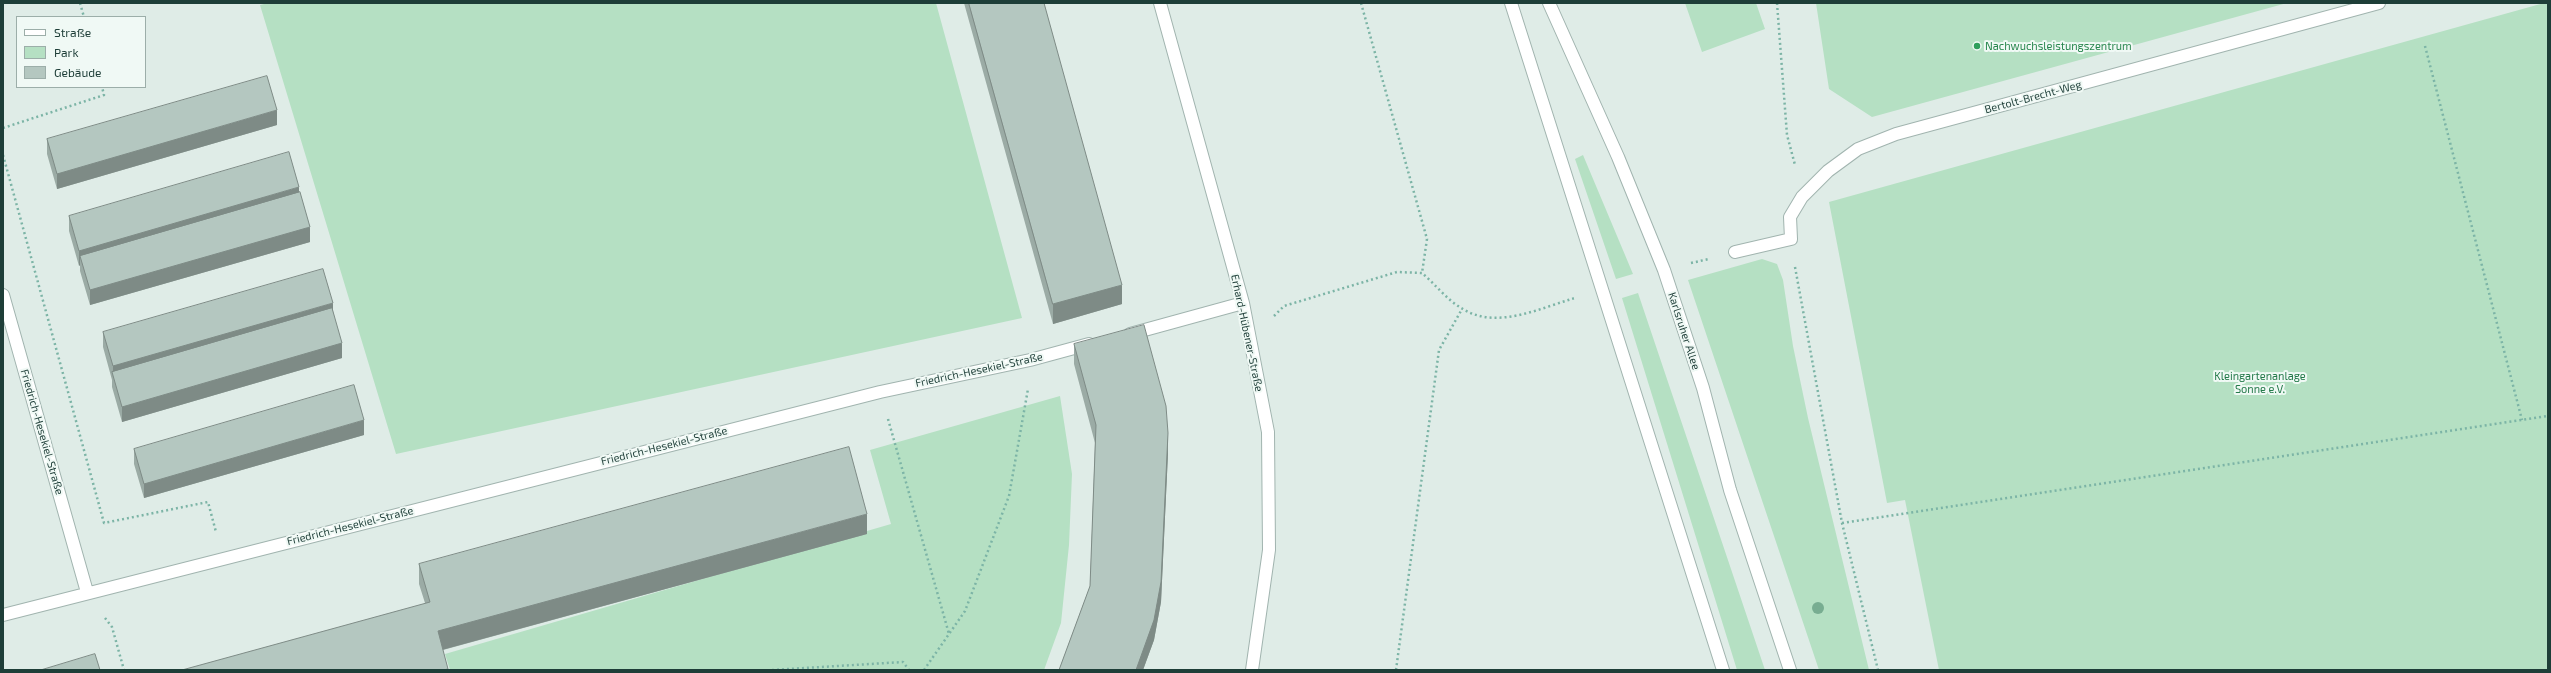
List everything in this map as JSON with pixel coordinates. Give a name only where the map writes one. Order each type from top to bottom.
[{"type":"street","name":"Erhard-Hübener-Straße","points":[[1160,3],[1243,304],[1268,432],[1269,550],[1252,670]]},
{"type":"street","points":[[1511,3],[1723,670]]},
{"type":"street","name":"Karlsruher Allee","points":[[1549,3],[1618,157],[1664,270],[1703,388],[1730,490],[1790,670]]},
{"type":"street","name":"Bertolt-Brecht-Weg","points":[[1791,239],[1790,217],[1802,197],[1828,171],[1858,149],[1896,134],[2379,3]]},
{"type":"street","points":[[1735,252],[1791,239]]},
{"type":"street","name":"Friedrich-Hesekiel-Straße","points":[[3,295],[87,592]]},
{"type":"street","points":[[1121,336],[1243,304]]},
{"type":"street","name":"Friedrich-Hesekiel-Straße","points":[[3,615],[87,592],[880,392],[1030,360],[1099,342]]},
{"type":"path","points":[[80,3],[84,16]]},
{"type":"path","points":[[1361,3],[1427,239],[1422,273]]},
{"type":"path","points":[[1777,3],[1787,135],[1802,197]]},
{"type":"path","points":[[2425,46],[2522,420]]},
{"type":"path","points":[[3,128],[104,95],[102,88]]},
{"type":"path","points":[[3,155],[104,522],[208,502],[222,558]]},
{"type":"path","points":[[1791,239],[1802,316],[1842,523],[1878,670]]},
{"type":"path","points":[[1250,338],[1284,306],[1397,272],[1422,273],[1462,309],[1481,318],[1500,318],[1520,314]]},
{"type":"path","points":[[1396,670],[1439,350],[1462,309]]},
{"type":"path","points":[[924,670],[965,611],[1009,496],[1027,396],[1030,360]]},
{"type":"path","points":[[880,392],[949,634]]},
{"type":"path","points":[[1842,523],[2548,416]]},
{"type":"path","points":[[87,592],[112,627],[124,670]]},
{"type":"path","points":[[772,670],[903,662],[909,670]]},
{"type":"green space","points":[[268,3],[936,3],[1022,318],[396,454],[260,5]]},
{"type":"green space","points":[[1685,3],[1756,3],[1765,29],[1702,52]]},
{"type":"green space","name":"Nachwuchsleistungszentrum","points":[[1816,3],[2287,3],[1872,117],[1829,89]]},
{"type":"green space","name":"Kleingartenanlage Sonne e.V.","points":[[2548,3],[2548,670],[1939,670],[1905,500],[1887,503],[1829,202]]},
{"type":"green space","points":[[1583,155],[1633,274],[1616,279],[1575,159]]},
{"type":"green space","points":[[1762,259],[1777,264],[1783,280],[1793,346],[1808,418],[1869,670],[1819,670],[1688,280]]},
{"type":"green space","points":[[1638,293],[1765,670],[1737,670],[1622,298]]},
{"type":"green space","points":[[1060,396],[1072,474],[1069,545],[1061,623],[1044,670],[450,670],[445,654],[891,524],[870,450]]},
{"type":"building","points":[[969,3],[1044,3],[1122,285],[1053,304]]},
{"type":"building","points":[[267,76],[277,110],[57,174],[47,139]]},
{"type":"building","points":[[289,152],[299,187],[79,251],[69,216]]},
{"type":"building","points":[[300,192],[310,227],[90,290],[80,256]]},
{"type":"building","points":[[323,269],[333,303],[113,366],[103,332]]},
{"type":"building","points":[[332,308],[342,343],[122,407],[112,372]]},
{"type":"building","points":[[1144,325],[1166,406],[1168,433],[1161,582],[1154,620],[1136,670],[1059,670],[1090,586],[1096,425],[1074,344]]},
{"type":"building","points":[[354,385],[364,420],[144,484],[134,449]]},
{"type":"building","points":[[849,447],[867,514],[438,631],[448,669],[182,670],[430,602],[419,564]]},
{"type":"building","points":[[95,654],[100,670],[41,670]]},
{"type":"place","name":"Nachwuchsleistungszentrum","points":[[1977,46]]}]
